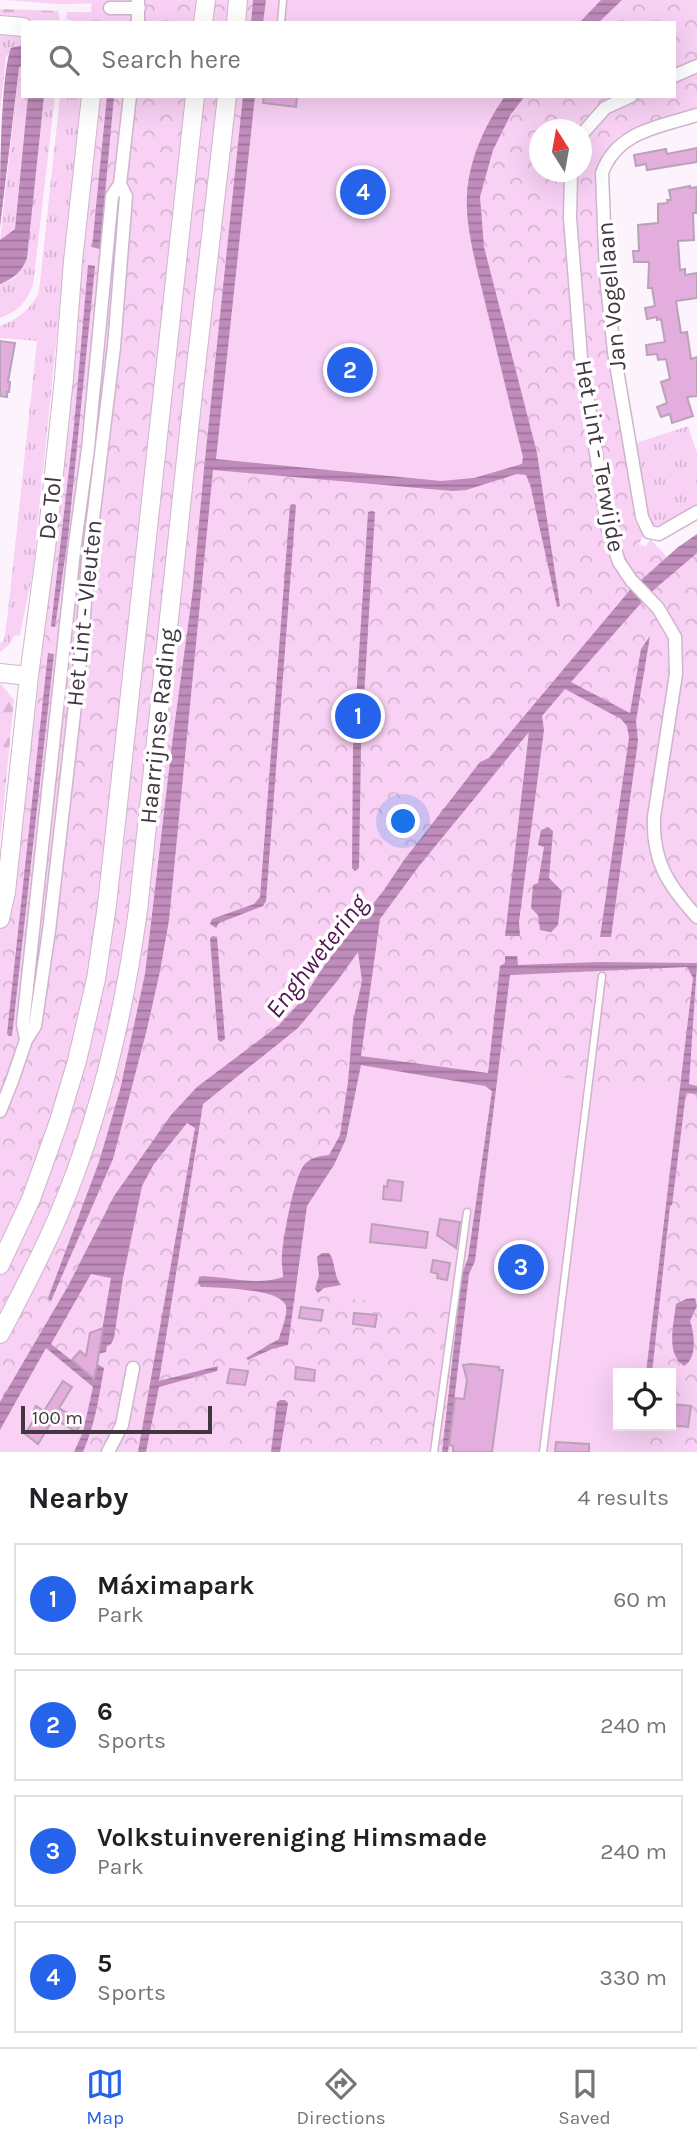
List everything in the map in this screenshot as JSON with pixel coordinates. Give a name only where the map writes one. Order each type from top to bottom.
[{"type":"main road","points":[[203,21],[206,0]]},
{"type":"main road","points":[[236,21],[238,0]]},
{"type":"main road","points":[[0,25],[21,27]]},
{"type":"main road","name":"De Tol","points":[[0,919],[6,892],[61,405],[73,261],[92,98]]},
{"type":"main road","name":"Haarrijnse Rading","points":[[0,1265],[31,1199],[58,1124],[77,1061],[96,979],[107,905],[195,98]]},
{"type":"main road","name":"Haarrijnse Rading","points":[[0,1334],[25,1288],[60,1212],[95,1115],[131,965],[227,98]]},
{"type":"main road","points":[[0,673],[29,676]]},
{"type":"street","points":[[110,8],[139,4]]},
{"type":"street","points":[[676,75],[697,66]]},
{"type":"street","name":"Het Lint - Vleuten","points":[[26,1040],[23,1024],[74,551],[88,449],[112,196],[120,184],[130,98]]},
{"type":"street","points":[[592,123],[605,108],[627,98]]},
{"type":"street","name":"Jan Vogellaan","points":[[697,115],[628,139],[608,158],[603,173],[606,275],[614,352],[639,503],[649,532],[659,534],[697,512]]},
{"type":"street","name":"Het Lint - Terwijde","points":[[570,182],[570,218],[581,357],[608,530],[619,562],[631,580],[658,608],[675,637],[676,674],[653,837],[659,864],[669,883],[697,917]]},
{"type":"street","name":"Het Lint - Vleuten","points":[[0,1111],[26,1040],[35,1026],[49,931],[82,644],[88,559],[114,347],[126,196],[120,184]]},
{"type":"street","points":[[106,264],[120,261]]},
{"type":"street","points":[[99,345],[114,347]]},
{"type":"street","points":[[88,449],[103,451]]},
{"type":"street","points":[[64,642],[82,644]]},
{"type":"street","points":[[53,747],[69,749]]},
{"type":"street","points":[[33,928],[49,931]]},
{"type":"street","points":[[108,1452],[122,1425],[133,1368]]},
{"type":"lane","points":[[281,21],[283,0]]},
{"type":"lane","points":[[543,1452],[602,976]]},
{"type":"lane","points":[[434,1452],[467,1212]]},
{"type":"green space","points":[[5,0],[131,0],[130,3],[56,4]]},
{"type":"green space","points":[[92,0],[697,0],[697,107],[619,136],[603,156],[597,173],[597,220],[608,346],[635,521],[643,536],[639,544],[646,547],[650,539],[668,558],[697,534],[697,1452],[0,1452],[0,874],[41,530],[81,98],[676,98],[676,21],[90,21]]},
{"type":"green space","points":[[266,0],[601,0],[581,21],[263,21]]},
{"type":"green space","points":[[0,9],[58,11],[60,20],[0,18]]},
{"type":"green space","points":[[67,12],[128,13],[130,21],[74,21],[66,19]]},
{"type":"green space","points":[[0,30],[21,34],[21,46],[6,56],[0,111]]},
{"type":"green space","points":[[21,62],[21,98],[28,98],[15,229],[0,240]]},
{"type":"green space","points":[[44,98],[55,98],[33,285],[21,306],[0,318],[0,284],[16,277]]},
{"type":"green space","points":[[60,98],[81,98],[33,570],[20,635],[14,636],[9,645],[0,652],[8,612],[37,341],[0,338],[0,326],[23,313],[39,292]]},
{"type":"green space","points":[[255,98],[504,98],[478,144],[470,170],[467,196],[472,251],[523,457],[522,464],[474,478],[441,481],[216,459]]},
{"type":"green space","points":[[688,426],[697,453],[697,506],[661,530],[650,527],[633,444]]},
{"type":"green space","points":[[0,683],[14,700],[0,842]]},
{"type":"green space","points":[[361,1065],[485,1086],[492,1090],[458,1310],[294,1293],[307,1206],[334,1165],[346,1139]]},
{"type":"green space","points":[[498,1070],[679,1091],[647,1368],[613,1368],[613,1431],[639,1431],[637,1452],[448,1452],[469,1274],[475,1261]]},
{"type":"green space","points":[[46,1348],[93,1387],[83,1432],[74,1452],[0,1452],[0,1430]]},
{"type":"shaded area","points":[[253,0],[266,0],[263,21],[251,21]]},
{"type":"shaded area","points":[[601,0],[622,0],[600,21],[581,21]]},
{"type":"shaded area","points":[[21,46],[21,66],[0,227],[1,134],[7,62],[11,48]]},
{"type":"shaded area","points":[[28,98],[44,98],[27,258],[16,274],[0,284],[0,240],[15,229]]},
{"type":"shaded area","points":[[107,98],[114,98],[100,249],[92,247]]},
{"type":"shaded area","points":[[243,98],[255,98],[216,459],[441,481],[474,478],[522,464],[523,457],[473,250],[467,195],[471,168],[491,119],[504,98],[523,98],[511,114],[493,150],[480,197],[484,247],[537,453],[560,606],[557,607],[526,475],[517,474],[466,490],[452,491],[213,470],[169,920],[160,971],[113,1159],[51,1301],[48,1298],[99,1162],[120,1090],[145,974],[193,589]]},
{"type":"shaded area","points":[[88,265],[95,266],[68,537],[55,627],[51,626],[74,426]]},
{"type":"shaded area","points":[[290,505],[296,505],[266,901],[263,906],[219,923],[216,928],[210,924],[212,919],[254,904],[260,897]]},
{"type":"shaded area","points":[[368,512],[375,512],[361,748],[359,868],[355,871],[352,868],[353,748]]},
{"type":"shaded area","points":[[697,534],[697,553],[650,593],[571,682],[630,713],[641,649],[650,636],[636,721],[638,741],[611,937],[600,937],[629,738],[627,726],[621,719],[565,689],[542,716],[544,730],[519,922],[520,936],[505,936],[529,732],[419,866],[380,919],[361,1056],[488,1073],[500,966],[505,963],[505,956],[517,956],[518,965],[598,962],[697,963],[689,1084],[697,1086],[697,1094],[686,1093],[670,1206],[653,1368],[647,1368],[693,978],[687,967],[510,975],[475,1261],[469,1274],[448,1452],[442,1452],[462,1274],[468,1258],[492,1091],[485,1086],[361,1065],[346,1139],[334,1165],[307,1206],[288,1345],[248,1360],[246,1358],[279,1339],[286,1306],[282,1300],[261,1292],[201,1287],[198,1283],[199,1277],[264,1281],[283,1277],[284,1235],[300,1172],[310,1160],[329,1155],[340,1135],[353,1021],[362,981],[358,952],[298,1028],[203,1104],[159,1381],[218,1366],[217,1371],[159,1387],[146,1452],[138,1452],[195,1128],[187,1123],[154,1164],[142,1186],[111,1344],[107,1346],[106,1352],[98,1354],[111,1278],[91,1274],[51,1344],[94,1378],[97,1364],[104,1368],[94,1421],[83,1452],[74,1452],[83,1432],[93,1387],[46,1348],[0,1430],[0,1402],[68,1286],[114,1196],[171,1115],[197,1087],[279,1025],[302,1000],[326,963],[480,762],[489,758],[630,590]]},
{"type":"shaded area","points":[[48,653],[54,654],[12,1036],[9,1036],[7,1034]]},
{"type":"shaded area","points":[[548,827],[553,831],[549,878],[562,891],[558,925],[551,932],[540,930],[538,915],[531,908],[533,885],[538,883],[544,847],[538,845],[541,830]]},
{"type":"shaded area","points":[[217,937],[225,1039],[221,1042],[218,1040],[210,938]]},
{"type":"shaded area","points":[[322,1253],[329,1253],[341,1285],[324,1288],[318,1293],[315,1289],[319,1275],[317,1257]]},
{"type":"shaded area","points":[[695,1298],[697,1306],[690,1321],[694,1340],[693,1352],[684,1366],[674,1354],[676,1304]]},
{"type":"shaded area","points":[[280,1400],[288,1403],[280,1452],[271,1452],[277,1402]]},
{"type":"building","points":[[264,98],[297,98],[296,107],[263,103]]},
{"type":"building","points":[[697,148],[697,162],[647,170],[646,164],[636,166],[634,155],[666,149],[667,154]]},
{"type":"building","points":[[697,187],[696,213],[693,213],[694,240],[678,241],[680,270],[685,269],[685,275],[697,273],[697,298],[676,301],[681,333],[687,332],[691,359],[697,357],[697,396],[687,397],[693,416],[672,423],[670,414],[661,417],[657,407],[667,403],[661,382],[670,379],[666,359],[658,360],[657,354],[647,355],[646,345],[665,342],[661,319],[647,319],[645,308],[655,306],[652,288],[648,288],[649,262],[634,262],[633,251],[639,251],[638,225],[658,223],[658,204],[671,200],[669,190]]},
{"type":"building","points":[[0,341],[15,343],[7,397],[0,396]]},
{"type":"building","points":[[388,1180],[403,1182],[401,1201],[383,1199],[384,1186],[387,1187]]},
{"type":"building","points":[[440,1219],[460,1222],[456,1248],[437,1235]]},
{"type":"building","points":[[372,1224],[428,1232],[426,1248],[370,1242]]},
{"type":"building","points":[[433,1260],[450,1263],[447,1280],[437,1278],[438,1274],[431,1272]]},
{"type":"building","points":[[301,1307],[323,1310],[321,1321],[299,1318]]},
{"type":"building","points":[[354,1313],[377,1315],[375,1327],[353,1324]]},
{"type":"building","points":[[103,1328],[94,1379],[72,1360],[80,1351],[86,1356],[90,1333]]},
{"type":"building","points":[[463,1365],[499,1367],[499,1370],[503,1370],[492,1452],[453,1452],[453,1446],[449,1445],[455,1398],[464,1399],[467,1380]]},
{"type":"building","points":[[296,1367],[315,1370],[314,1381],[295,1379]]},
{"type":"building","points":[[230,1369],[248,1371],[245,1385],[227,1383]]},
{"type":"building","points":[[63,1381],[72,1387],[59,1408],[82,1422],[76,1432],[54,1418],[38,1444],[25,1434],[35,1418],[31,1415],[36,1406],[44,1411]]},
{"type":"building","points":[[676,1404],[691,1406],[688,1427],[676,1426]]},
{"type":"building","points":[[556,1442],[589,1444],[589,1452],[555,1452]]},
{"type":"place","name":"5","points":[[363,192]]},
{"type":"place","name":"6","points":[[350,370]]},
{"type":"place","name":"Máximapark","points":[[358,716]]},
{"type":"place","name":"Volkstuinvereniging Himsmade","points":[[521,1267]]},
{"type":"water label","name":"Enghwetering","points":[[316,956]]}]
